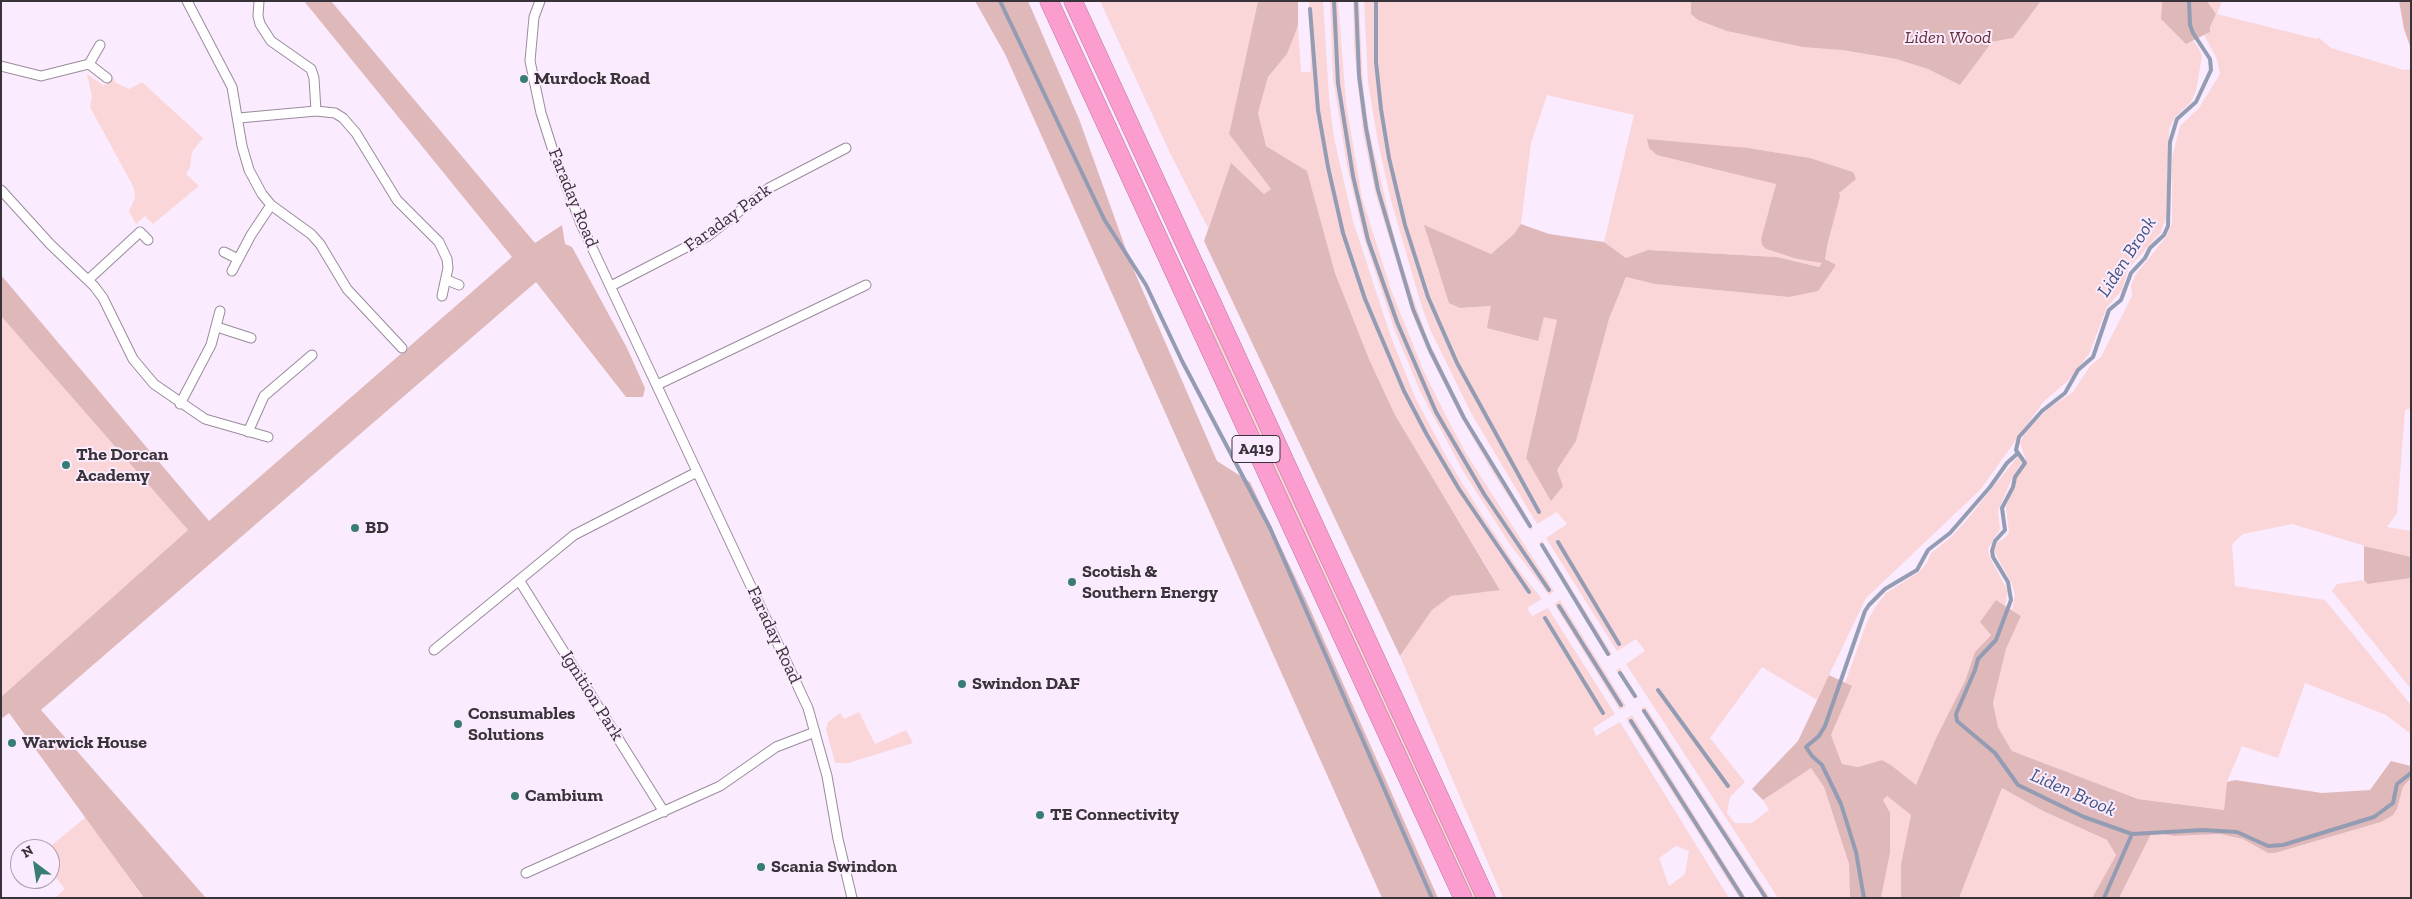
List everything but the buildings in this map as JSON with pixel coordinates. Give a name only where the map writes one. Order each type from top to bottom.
[{"type":"highway","name":"A419","points":[[1049,1],[1463,898]]},
{"type":"highway","name":"A419","points":[[1073,1],[1486,898]]},
{"type":"street","points":[[187,1],[232,87],[242,146],[249,170],[262,194],[271,205],[311,234],[328,257],[346,289],[402,348]]},
{"type":"street","name":"Faraday Road","points":[[540,1],[534,17],[530,41],[530,61],[536,94],[563,179],[610,286],[803,695],[816,732],[827,776],[838,839],[852,898]]},
{"type":"street","points":[[257,2],[260,24],[271,41],[311,69],[314,78],[316,111]]},
{"type":"street","points":[[1,66],[41,76],[89,64],[100,45]]},
{"type":"street","points":[[89,64],[107,78]]},
{"type":"street","points":[[238,118],[316,111],[335,113],[349,124],[397,200],[439,242],[447,259],[446,280],[442,296]]},
{"type":"street","name":"Faraday Park","points":[[610,286],[708,236],[769,188],[846,148]]},
{"type":"street","points":[[1,190],[103,298],[139,369],[158,388],[205,419],[268,437]]},
{"type":"street","points":[[232,271],[260,220],[271,205]]},
{"type":"street","points":[[88,280],[140,232],[148,240]]},
{"type":"street","points":[[224,252],[238,259]]},
{"type":"street","points":[[446,280],[459,285]]},
{"type":"street","points":[[657,385],[866,285]]},
{"type":"street","points":[[180,404],[205,358],[217,327],[220,311]]},
{"type":"street","points":[[217,327],[251,338]]},
{"type":"street","points":[[248,432],[264,396],[312,355]]},
{"type":"street","points":[[434,650],[583,529],[697,472]]},
{"type":"street","name":"Ignition Park","points":[[518,580],[664,812]]},
{"type":"street","points":[[526,872],[720,786],[776,747],[816,732]]},
{"type":"shaded area","points":[[1100,1],[1258,1],[1229,134],[1271,189],[1264,194],[1231,164],[1208,228],[1171,155]]},
{"type":"shaded area","points":[[1309,1],[1323,1],[1329,97],[1334,138],[1353,221],[1391,337],[1415,397],[1447,458],[1477,507],[1520,572],[1542,599],[1527,608],[1532,616],[1548,608],[1615,714],[1593,728],[1596,736],[1620,722],[1729,898],[1503,898],[1400,656],[1432,610],[1451,596],[1500,589],[1395,415],[1369,359],[1335,273],[1307,171],[1266,146],[1258,113],[1268,77],[1287,54],[1298,26],[1301,72],[1311,72]],"holes":[[[1676,846],[1689,851],[1685,874],[1669,886],[1659,858]]]},
{"type":"shaded area","points":[[1330,1],[1338,1],[1346,103],[1362,198],[1391,290],[1424,372],[1448,420],[1467,455],[1554,591],[1549,595],[1509,543],[1463,471],[1421,393],[1395,331],[1364,238],[1347,166],[1333,78]]},
{"type":"shaded area","points":[[1353,1],[1359,1],[1363,86],[1369,130],[1398,253],[1429,342],[1468,422],[1533,528],[1530,530],[1493,473],[1462,419],[1426,348],[1412,313],[1375,192],[1363,133],[1354,47]]},
{"type":"shaded area","points":[[1364,1],[1691,1],[1691,14],[1823,47],[1896,59],[1928,69],[1960,85],[1992,42],[2013,38],[2041,1],[2162,1],[2161,19],[2186,43],[2193,40],[2198,47],[2202,56],[2196,91],[2191,102],[2175,117],[2169,129],[2166,218],[2161,232],[2128,269],[2122,290],[2107,307],[2089,354],[2069,380],[2044,401],[1980,490],[1866,598],[1817,700],[1762,667],[1710,738],[1745,782],[1730,797],[1727,813],[1735,823],[1752,823],[1769,810],[1763,800],[1811,767],[1824,787],[1849,864],[1850,898],[1778,898],[1626,664],[1645,651],[1636,639],[1617,651],[1546,538],[1567,524],[1557,512],[1537,524],[1471,413],[1430,329],[1420,301],[1390,197],[1368,82]],"holes":[[[1547,95],[1634,115],[1604,242],[1626,258],[1648,250],[1777,257],[1820,267],[1822,263],[1797,259],[1766,249],[1761,239],[1776,184],[1732,172],[1748,148],[1810,158],[1853,172],[1839,193],[1828,242],[1825,259],[1836,265],[1789,297],[1655,284],[1626,277],[1609,319],[1576,441],[1557,470],[1551,500],[1526,458],[1557,320],[1544,316],[1538,340],[1492,306],[1460,308],[1439,273],[1425,226],[1491,254],[1514,234],[1521,224],[1531,143]]]},
{"type":"shaded area","points":[[2207,1],[2222,1],[2217,14],[2317,39],[2318,37],[2331,48],[2404,70],[2411,69],[2411,408],[2405,410],[2397,513],[2387,527],[2411,531],[2411,557],[2389,553],[2292,524],[2243,534],[2232,544],[2235,586],[2325,600],[2411,705],[2411,734],[2386,715],[2305,683],[2278,758],[2242,746],[2227,782],[2224,810],[2138,799],[2012,751],[1998,727],[1993,703],[2006,649],[2021,616],[2012,610],[2015,595],[2012,584],[1994,551],[1997,543],[2006,537],[2009,532],[2006,507],[2018,475],[2027,463],[2020,443],[2026,431],[2049,408],[2073,392],[2090,366],[2101,357],[2132,296],[2131,285],[2136,274],[2166,237],[2172,223],[2172,158],[2180,126],[2199,108],[2220,74],[2217,59],[2204,35],[2210,32],[2210,27],[2216,14]]},
{"type":"shaded area","points":[[87,74],[104,86],[112,76],[116,83],[129,89],[142,82],[203,138],[192,152],[190,167],[186,174],[199,186],[153,224],[145,216],[136,224],[129,211],[135,198],[134,188],[90,107],[92,97]]},
{"type":"shaded area","name":"The Dorcan Academy","points":[[1,316],[188,530],[1,697]]},
{"type":"shaded area","points":[[1212,322],[1478,898],[1471,898],[1207,325]]},
{"type":"shaded area","points":[[2018,456],[2022,463],[2013,476],[1998,511],[2000,529],[1988,549],[1990,558],[2008,591],[2005,606],[1996,600],[1991,634],[1975,652],[1965,681],[1936,738],[1916,786],[1882,760],[1858,767],[1842,764],[1831,735],[1851,686],[1845,683],[1867,622],[1876,606],[1886,593],[1919,572],[1927,563],[1931,553],[1950,538],[1965,522]]},
{"type":"shaded area","points":[[1542,541],[1612,654],[1608,657],[1539,543]]},
{"type":"shaded area","points":[[2411,578],[2411,689],[2332,591],[2337,584],[2364,580],[2369,584]]},
{"type":"shaded area","points":[[1560,600],[1626,706],[1620,710],[1554,604]]},
{"type":"shaded area","points":[[1620,668],[1638,697],[1634,699],[1616,670]]},
{"type":"shaded area","points":[[1645,706],[1770,898],[1763,898],[1641,709]]},
{"type":"shaded area","points":[[859,712],[875,744],[906,730],[913,743],[848,763],[835,763],[826,729],[828,722],[840,713],[844,719]]},
{"type":"shaded area","points":[[1632,715],[1746,898],[1739,898],[1626,719]]},
{"type":"shaded area","points":[[2411,778],[2411,898],[2119,898],[2152,832],[2174,836],[2220,834],[2243,839],[2268,853],[2275,853],[2381,822],[2392,815],[2397,809],[2403,787]]},
{"type":"shaded area","points":[[2002,788],[2043,811],[2107,840],[2116,855],[2092,898],[1959,898]]},
{"type":"shaded area","points":[[1887,796],[1911,815],[1901,864],[1901,898],[1881,898],[1890,853],[1883,800]]},
{"type":"shaded area","points":[[86,817],[144,898],[55,898],[65,889],[60,883],[59,839]]},
{"type":"green space","points":[[304,1],[331,1],[535,243],[562,225],[565,244],[572,247],[627,348],[645,388],[643,397],[626,397],[536,282],[41,710],[206,898],[144,898],[9,713],[1,719],[1,697],[188,530],[1,316],[1,275],[209,521],[512,257]]},
{"type":"green space","points":[[975,1],[1028,1],[1079,119],[1132,266],[1217,461],[1250,482],[1307,602],[1438,898],[1382,898],[1005,54]]},
{"type":"green space","points":[[1258,1],[1298,1],[1298,26],[1287,54],[1268,77],[1258,113],[1266,146],[1307,171],[1335,273],[1369,359],[1395,415],[1500,590],[1451,596],[1432,610],[1400,656],[1204,241],[1231,163],[1264,194],[1271,189],[1229,134]]},
{"type":"green space","name":"Liden Wood","points":[[1691,1],[2041,1],[2013,38],[1992,42],[1960,85],[1928,69],[1896,59],[1842,50],[1803,47],[1727,31],[1698,20],[1691,14]]},
{"type":"green space","points":[[2162,1],[2207,1],[2216,14],[2210,27],[2210,32],[2186,44],[2161,19]]},
{"type":"green space","points":[[2399,1],[2411,1],[2411,49],[2404,29]]},
{"type":"green space","points":[[1647,139],[1748,148],[1810,158],[1853,172],[1856,179],[1839,193],[1840,196],[1828,242],[1825,259],[1836,265],[1818,291],[1789,297],[1655,284],[1626,277],[1609,319],[1576,441],[1557,470],[1563,486],[1551,501],[1526,458],[1557,320],[1544,317],[1538,341],[1487,328],[1491,306],[1460,308],[1449,303],[1424,225],[1491,254],[1514,234],[1521,224],[1549,234],[1604,242],[1626,258],[1648,250],[1777,257],[1819,267],[1822,263],[1797,259],[1766,249],[1762,245],[1761,239],[1776,184],[1657,155],[1649,148]]},
{"type":"green space","points":[[2364,546],[2411,557],[2411,578],[2368,584],[2364,580]]},
{"type":"green space","points":[[1996,600],[2021,616],[2006,649],[1993,703],[1998,727],[2012,751],[2138,799],[2224,810],[2227,782],[2235,780],[2322,793],[2370,790],[2391,761],[2411,766],[2411,778],[2403,787],[2397,809],[2393,815],[2381,822],[2275,853],[2268,853],[2243,839],[2220,834],[2174,836],[2152,832],[2119,898],[2092,898],[2116,855],[2107,840],[2043,811],[2002,788],[1959,898],[1901,898],[1901,864],[1911,815],[1887,796],[1883,800],[1890,813],[1890,853],[1881,898],[1850,898],[1849,864],[1824,787],[1811,768],[1763,800],[1752,789],[1798,741],[1829,675],[1852,686],[1831,735],[1842,764],[1858,767],[1882,760],[1916,785],[1936,738],[1965,681],[1975,652],[1991,635],[1980,622]]},
{"type":"waterway","points":[[1000,1],[1104,219],[1146,285],[1182,361],[1270,528],[1432,898]]},
{"type":"waterway","points":[[1334,1],[1338,83],[1353,176],[1368,240],[1397,322],[1436,412],[1484,494],[1549,590]]},
{"type":"waterway","points":[[1356,1],[1359,76],[1366,128],[1378,190],[1413,309],[1430,350],[1464,418],[1530,526]]},
{"type":"waterway","points":[[1376,1],[1376,62],[1381,109],[1389,158],[1405,225],[1428,297],[1457,363],[1539,512]]},
{"type":"waterway","name":"Liden Brook","points":[[2189,1],[2190,25],[2210,59],[2211,70],[2196,102],[2177,119],[2170,142],[2168,226],[2164,235],[2150,248],[2145,258],[2131,273],[2121,300],[2109,310],[2093,357],[2078,370],[2065,393],[2042,411],[2019,437],[2016,450],[2025,463],[2015,477],[2013,487],[2002,508],[2005,530],[1995,541],[1992,551],[1993,557],[2008,582],[2011,600],[1996,640],[1978,659],[1956,714],[1957,721],[1995,753],[2018,785],[2084,817],[2132,834],[2203,830],[2237,832],[2268,846],[2283,845],[2374,817],[2393,803],[2397,784],[2411,773]]},
{"type":"waterway","points":[[1310,9],[1318,110],[1328,167],[1343,233],[1365,299],[1404,391],[1427,435],[1459,489],[1529,592]]},
{"type":"waterway","name":"Liden Brook","points":[[1864,898],[1856,852],[1841,804],[1822,765],[1806,747],[1819,736],[1825,726],[1865,611],[1869,605],[1885,589],[1917,570],[1928,550],[1950,533],[1990,487],[2007,463],[2018,453]]},
{"type":"waterway","points":[[1558,542],[1619,644]]},
{"type":"waterway","points":[[1542,545],[1608,654]]},
{"type":"waterway","points":[[1559,606],[1621,705]]},
{"type":"waterway","points":[[1545,618],[1603,713]]},
{"type":"waterway","points":[[1620,673],[1635,696]]},
{"type":"waterway","points":[[1658,690],[1728,786]]},
{"type":"waterway","points":[[1644,711],[1766,898]]},
{"type":"waterway","points":[[1631,721],[1743,898]]},
{"type":"waterway","points":[[2104,898],[2132,834]]},
{"type":"place","name":"Murdock Road","points":[[524,79]]},
{"type":"place","name":"The Dorcan Academy","points":[[66,465]]},
{"type":"place","name":"BD","points":[[355,528]]},
{"type":"place","name":"Scotish & Southern Energy","points":[[1072,582]]},
{"type":"place","name":"Swindon DAF","points":[[962,684]]},
{"type":"place","name":"Consumables Solutions","points":[[458,724]]},
{"type":"place","name":"Warwick House","points":[[12,743]]},
{"type":"place","name":"Cambium","points":[[515,796]]},
{"type":"place","name":"TE Connectivity","points":[[1040,815]]},
{"type":"place","name":"Scania Swindon","points":[[761,867]]}]
